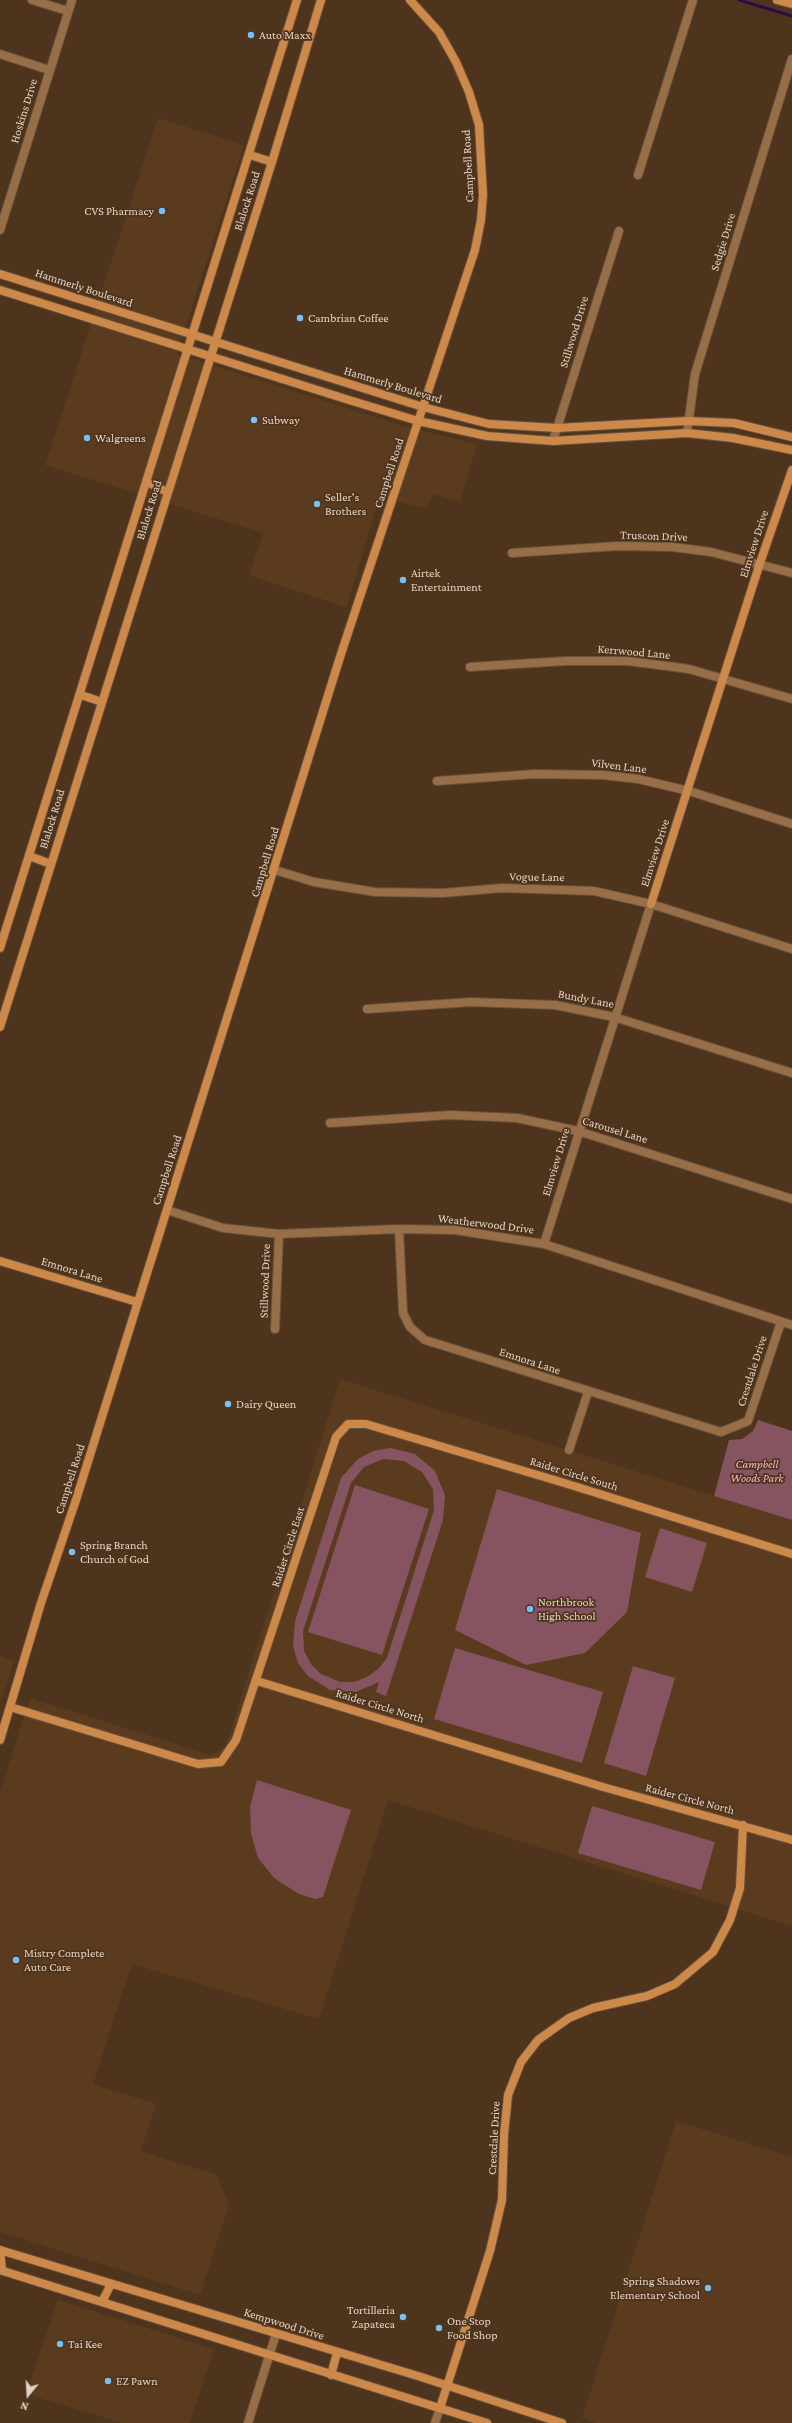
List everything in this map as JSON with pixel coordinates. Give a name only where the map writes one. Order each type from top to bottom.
[{"type":"main road","name":"Blalock Road","points":[[0,948],[81,695],[297,0]]},
{"type":"main road","name":"Blalock Road","points":[[0,1027],[2,1014],[51,864],[214,341],[272,162],[321,0]]},
{"type":"main road","name":"Campbell Road","points":[[0,1740],[41,1603],[75,1503],[137,1302],[275,870],[339,661],[475,250],[481,220],[483,163],[479,125],[469,92],[456,62],[439,32],[410,0]]},
{"type":"main road","points":[[777,0],[792,4]]},
{"type":"main road","points":[[250,155],[272,162]]},
{"type":"main road","name":"Hammerly Boulevard","points":[[0,274],[423,408],[489,424],[557,428],[687,421],[734,424],[792,437]]},
{"type":"main road","points":[[0,290],[418,421],[487,436],[553,441],[687,434],[733,438],[792,450]]},
{"type":"main road","name":"Elmview Drive","points":[[651,904],[689,791],[760,563],[792,470]]},
{"type":"main road","points":[[147,482],[167,492]]},
{"type":"main road","points":[[81,695],[102,702]]},
{"type":"main road","points":[[29,856],[51,864]]},
{"type":"main road","name":"Emnora Lane","points":[[0,1261],[137,1302]]},
{"type":"main road","name":"Raider Circle South","points":[[348,1424],[366,1424],[561,1482],[792,1554]]},
{"type":"main road","name":"Raider Circle East","points":[[257,1681],[336,1437],[348,1424]]},
{"type":"main road","points":[[10,1707],[198,1764],[221,1762],[236,1740],[257,1681]]},
{"type":"main road","name":"Raider Circle North","points":[[257,1681],[603,1787],[743,1825],[792,1840]]},
{"type":"main road","name":"Crestdale Drive","points":[[440,2408],[490,2251],[502,2200],[504,2135],[508,2095],[522,2062],[538,2040],[569,2018],[593,2008],[647,1996],[675,1984],[713,1952],[730,1920],[740,1888],[743,1825]]},
{"type":"main road","points":[[0,2250],[1,2270],[487,2423]]},
{"type":"main road","name":"Kempwood Drive","points":[[0,2250],[557,2422]]},
{"type":"main road","points":[[102,2302],[111,2284]]},
{"type":"main road","points":[[331,2374],[337,2353]]},
{"type":"street","points":[[32,0],[68,11]]},
{"type":"street","name":"Hoskins Drive","points":[[0,230],[72,0]]},
{"type":"street","points":[[638,175],[693,0]]},
{"type":"street","points":[[0,54],[49,70]]},
{"type":"street","name":"Sedgie Drive","points":[[687,434],[687,421],[695,374],[792,59]]},
{"type":"street","name":"Stillwood Drive","points":[[553,441],[619,231]]},
{"type":"street","name":"Truscon Drive","points":[[512,553],[645,546],[711,552],[760,563],[792,573]]},
{"type":"street","name":"Kerrwood Lane","points":[[470,667],[565,661],[628,660],[689,669],[725,678],[792,699]]},
{"type":"street","name":"Vilven Lane","points":[[437,781],[571,773],[638,779],[689,791],[792,824]]},
{"type":"street","name":"Vogue Lane","points":[[275,870],[326,884],[375,892],[443,893],[502,888],[541,888],[594,891],[651,904],[792,948]]},
{"type":"street","name":"Elmview Drive","points":[[544,1244],[578,1131],[651,904]]},
{"type":"street","name":"Bundy Lane","points":[[367,1009],[471,1002],[555,1005],[614,1017],[792,1072]]},
{"type":"street","name":"Carousel Lane","points":[[330,1123],[450,1115],[517,1118],[578,1131],[792,1199]]},
{"type":"street","name":"Weatherwood Drive","points":[[167,1210],[223,1228],[279,1234],[400,1229],[455,1230],[544,1244],[792,1325]]},
{"type":"street","name":"Emnora Lane","points":[[400,1229],[403,1313],[410,1327],[425,1340],[588,1392],[721,1432],[742,1423]]},
{"type":"street","name":"Stillwood Drive","points":[[275,1329],[279,1234]]},
{"type":"street","name":"Crestdale Drive","points":[[742,1423],[748,1421],[781,1322]]},
{"type":"street","points":[[569,1450],[588,1392]]},
{"type":"street","points":[[248,2423],[276,2334]]},
{"type":"street","name":"Crestdale Drive","points":[[435,2423],[440,2408]]},
{"type":"shaded area","points":[[158,118],[244,145],[177,354],[403,426],[477,444],[460,502],[433,494],[427,509],[380,497],[346,607],[249,575],[263,533],[45,465]]},
{"type":"shaded area","name":"Northbrook High School","points":[[340,1379],[792,1520],[792,1926],[388,1800],[319,2019],[132,1964],[93,2084],[156,2104],[141,2151],[217,2175],[229,2205],[200,2295],[0,2232],[0,1792],[30,1698],[211,1755],[226,1746]]},
{"type":"shaded area","points":[[0,1656],[14,1661],[0,1704]]},
{"type":"shaded area","name":"Spring Shadows Elementary School","points":[[676,2121],[792,2157],[792,2423],[597,2423],[582,2418]]},
{"type":"shaded area","points":[[58,2300],[214,2349],[190,2423],[122,2423],[26,2394]]},
{"type":"green space","name":"Campbell Woods Park","points":[[758,1420],[792,1431],[792,1520],[714,1496],[729,1440],[742,1439],[753,1431]]},
{"type":"green space","points":[[390,1448],[415,1454],[435,1471],[445,1495],[443,1520],[386,1696],[376,1692],[379,1682],[356,1692],[330,1690],[308,1676],[298,1663],[293,1646],[295,1621],[341,1478],[358,1459],[373,1451]],"holes":[[[383,1459],[404,1461],[422,1472],[433,1489],[434,1510],[387,1658],[378,1669],[367,1677],[354,1682],[340,1682],[321,1674],[311,1664],[304,1651],[303,1631],[351,1483],[364,1467]]]},
{"type":"green space","points":[[355,1485],[429,1509],[382,1655],[308,1632]]},
{"type":"green space","points":[[497,1489],[641,1533],[627,1612],[585,1653],[526,1665],[455,1630]]},
{"type":"green space","points":[[660,1528],[707,1543],[692,1592],[645,1577]]},
{"type":"green space","points":[[455,1648],[603,1692],[582,1763],[434,1719]]},
{"type":"green space","points":[[633,1666],[675,1678],[646,1776],[604,1763]]},
{"type":"green space","points":[[257,1780],[351,1810],[323,1897],[315,1899],[299,1894],[274,1878],[258,1858],[251,1834],[250,1807]]},
{"type":"green space","points":[[592,1806],[715,1842],[701,1890],[578,1853]]},
{"type":"waterway","points":[[739,0],[792,16]]},
{"type":"place","name":"Auto Maxx","points":[[251,35]]},
{"type":"place","name":"CVS Pharmacy","points":[[162,211]]},
{"type":"place","name":"Cambrian Coffee","points":[[300,318]]},
{"type":"place","name":"Subway","points":[[254,420]]},
{"type":"place","name":"Walgreens","points":[[87,438]]},
{"type":"place","name":"Seller's Brothers","points":[[317,504]]},
{"type":"place","name":"Airtek Entertainment","points":[[403,580]]},
{"type":"place","name":"Dairy Queen","points":[[228,1404]]},
{"type":"place","name":"Spring Branch Church of God","points":[[72,1552]]},
{"type":"place","name":"Northbrook High School","points":[[530,1609]]},
{"type":"place","name":"Mistry Complete Auto Care","points":[[16,1960]]},
{"type":"place","name":"Spring Shadows Elementary School","points":[[708,2288]]},
{"type":"place","name":"Tortilleria Zapateca","points":[[403,2317]]},
{"type":"place","name":"One Stop Food Shop","points":[[439,2328]]},
{"type":"place","name":"Tai Kee","points":[[60,2344]]},
{"type":"place","name":"EZ Pawn","points":[[108,2381]]}]
